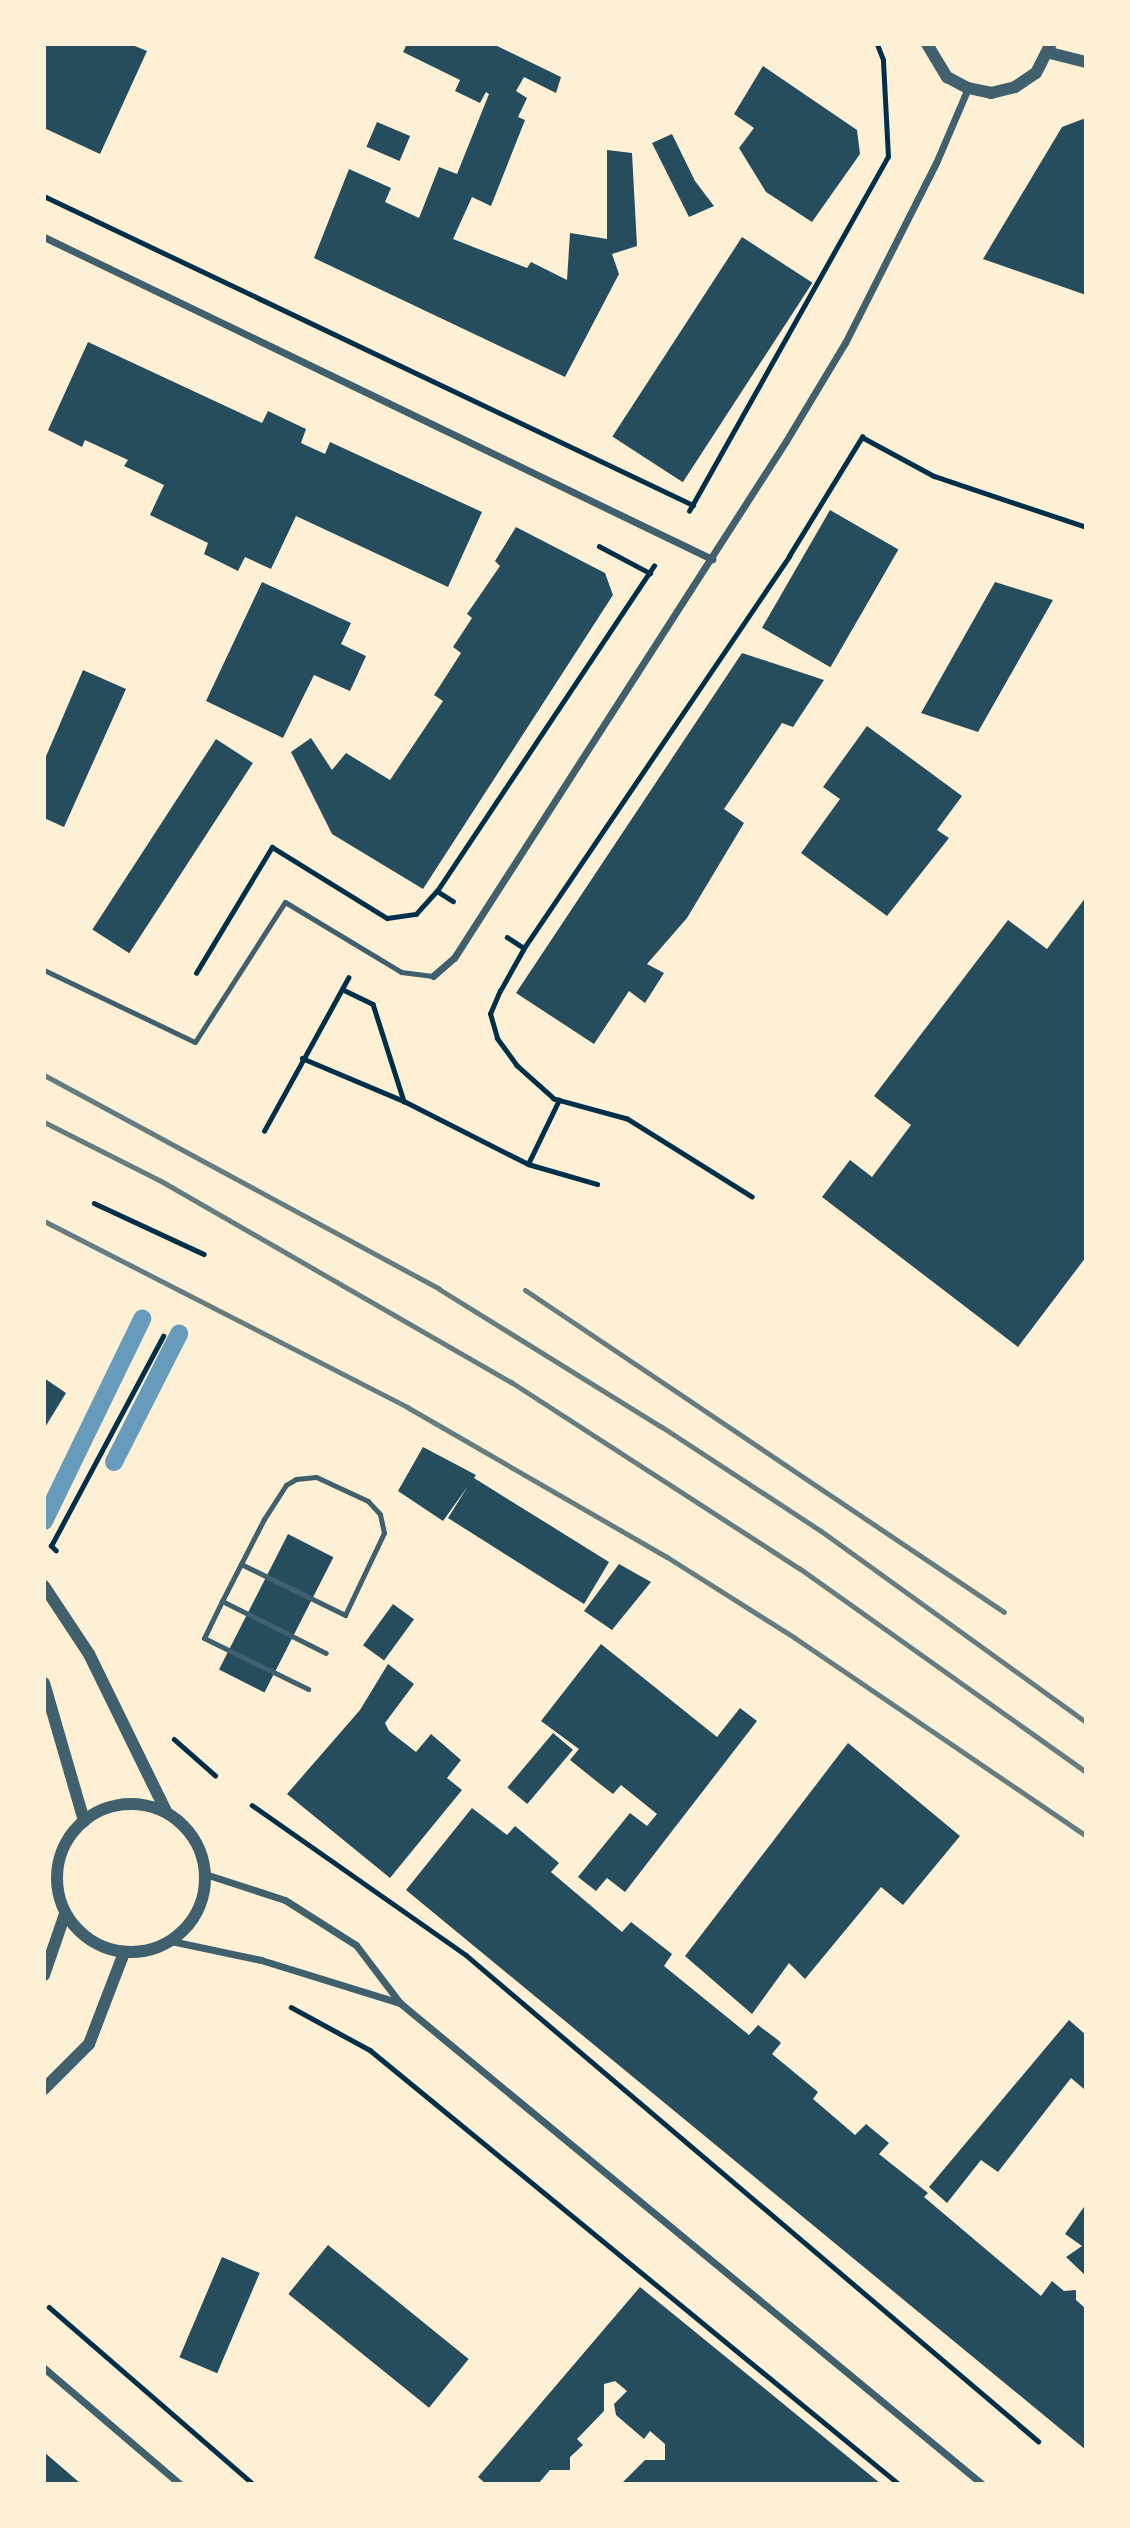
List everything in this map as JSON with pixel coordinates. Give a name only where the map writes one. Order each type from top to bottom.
[{"type":"street","points":[[927,44],[947,77],[968,88],[991,93],[1015,87],[1036,73],[1050,48],[1086,62]]},
{"type":"street","points":[[433,976],[454,958],[712,559],[845,343],[936,163],[968,88]]},
{"type":"street","points":[[44,237],[712,559]]},
{"type":"street","points":[[44,1586],[89,1654],[167,1813],[194,1839],[205,1874],[203,1900],[190,1923],[171,1941],[148,1951],[124,1953],[100,1946],[79,1933],[65,1914],[58,1889],[58,1864],[67,1840],[84,1821],[124,1804],[167,1813]]},
{"type":"street","points":[[44,1682],[84,1821]]},
{"type":"street","points":[[205,1874],[285,1900],[356,1945],[400,2003],[982,2484]]},
{"type":"street","points":[[44,1975],[65,1914]]},
{"type":"street","points":[[171,1941],[261,1959],[400,2003]]},
{"type":"street","points":[[44,2089],[89,2044],[124,1953]]},
{"type":"street","points":[[44,2368],[180,2484]]},
{"type":"lane","points":[[44,971],[195,1042],[285,902],[401,972],[433,976]]},
{"type":"lane","points":[[241,1564],[345,1615],[384,1533],[380,1514],[368,1501],[326,1481],[296,1479],[286,1485],[264,1519],[222,1601],[204,1638],[308,1689]]},
{"type":"lane","points":[[222,1601],[326,1653]]},
{"type":"path","points":[[44,195],[693,505]]},
{"type":"path","points":[[752,1197],[627,1119],[559,1100],[517,1066],[497,1038],[490,1014],[500,991],[524,948],[789,556],[862,437],[934,476],[1086,527]]},
{"type":"path","points":[[194,977],[272,847],[387,918]]},
{"type":"path","points":[[264,1131],[350,975]]},
{"type":"path","points":[[342,989],[373,1004],[404,1101]]},
{"type":"path","points":[[302,1058],[404,1101],[528,1164],[597,1184]]},
{"type":"path","points":[[528,1164],[559,1100]]},
{"type":"path","points":[[94,1203],[204,1254]]},
{"type":"path","points":[[62,1532],[163,1336]]},
{"type":"path","points":[[252,1805],[466,1955],[1038,2441]]},
{"type":"path","points":[[288,2006],[370,2050],[899,2484]]},
{"type":"path","points":[[49,2307],[253,2484]]},
{"type":"building","points":[[44,44],[130,44],[147,51],[100,154],[44,128]]},
{"type":"building","points":[[407,44],[493,44],[561,77],[556,93],[524,77],[516,91],[527,98],[518,117],[525,120],[491,206],[472,197],[453,239],[527,268],[531,262],[567,280],[570,233],[607,239],[607,150],[632,153],[637,246],[612,254],[619,274],[565,377],[314,258],[349,169],[391,188],[385,202],[419,218],[439,167],[457,174],[489,94],[486,92],[480,103],[455,91],[460,80],[403,52]]},
{"type":"building","points":[[763,66],[857,130],[860,154],[812,222],[766,192],[739,148],[754,128],[734,114]]},
{"type":"building","points":[[1086,120],[1086,295],[983,259],[1062,127]]},
{"type":"building","points":[[377,122],[410,136],[400,161],[366,147]]},
{"type":"building","points":[[672,134],[695,181],[714,206],[689,217],[652,143]]},
{"type":"building","points":[[742,237],[812,283],[683,482],[612,437]]},
{"type":"building","points":[[88,342],[262,423],[268,411],[306,429],[301,443],[325,454],[330,442],[482,512],[448,587],[296,516],[271,569],[245,557],[238,571],[204,554],[208,543],[150,515],[164,485],[124,466],[128,460],[85,440],[82,447],[48,430]]},
{"type":"building","points":[[830,510],[898,550],[830,667],[762,628]]},
{"type":"building","points":[[516,527],[605,573],[613,595],[423,889],[332,834],[291,752],[311,738],[332,770],[346,753],[390,780],[443,701],[434,695],[461,653],[453,647],[472,618],[467,614],[500,566],[495,561]]},
{"type":"building","points":[[262,582],[351,623],[341,644],[366,656],[350,691],[314,675],[283,738],[206,701]]},
{"type":"building","points":[[995,582],[1053,600],[978,732],[921,713]]},
{"type":"building","points":[[742,653],[824,680],[793,727],[782,723],[724,809],[744,823],[687,918],[647,964],[664,973],[645,1003],[629,991],[594,1044],[516,993]]},
{"type":"building","points":[[83,670],[126,689],[64,827],[44,818],[44,761]]},
{"type":"building","points":[[867,726],[962,796],[937,830],[949,838],[887,916],[801,853],[840,799],[823,787]]},
{"type":"building","points":[[216,739],[253,763],[129,953],[92,929]]},
{"type":"building","points":[[1086,897],[1086,1257],[1018,1347],[822,1197],[850,1160],[872,1177],[911,1125],[874,1096],[1008,920],[1047,949]]},
{"type":"building","points":[[44,1378],[66,1393],[44,1429]]},
{"type":"building","points":[[423,1447],[476,1475],[474,1478],[609,1562],[584,1604],[448,1518],[468,1486],[443,1521],[398,1491]]},
{"type":"building","points":[[288,1534],[333,1557],[264,1693],[219,1669]]},
{"type":"building","points":[[619,1564],[651,1582],[612,1630],[584,1611]]},
{"type":"building","points":[[393,1604],[414,1619],[384,1661],[363,1645]]},
{"type":"building","points":[[601,1644],[717,1737],[740,1708],[757,1721],[625,1892],[607,1878],[596,1891],[578,1877],[630,1813],[647,1826],[657,1814],[621,1785],[613,1794],[570,1760],[579,1749],[541,1721]]},
{"type":"building","points":[[388,1664],[414,1684],[385,1723],[389,1731],[416,1752],[431,1734],[461,1760],[447,1778],[462,1790],[390,1878],[287,1794],[360,1710]]},
{"type":"building","points":[[553,1733],[573,1750],[527,1804],[507,1787]]},
{"type":"building","points":[[848,1743],[960,1836],[903,1905],[881,1887],[805,1979],[789,1963],[752,2014],[685,1956]]},
{"type":"building","points":[[472,1808],[507,1835],[515,1826],[559,1863],[551,1872],[622,1932],[631,1922],[672,1954],[664,1966],[749,2035],[758,2025],[778,2040],[781,2043],[772,2054],[818,2092],[813,2099],[855,2135],[866,2124],[889,2143],[879,2154],[928,2193],[924,2197],[1041,2296],[1052,2281],[1064,2291],[1076,2290],[1076,2300],[1086,2309],[1086,2450],[406,1890]]},
{"type":"building","points":[[1069,2020],[1086,2035],[1084,2089],[1071,2078],[998,2172],[981,2160],[947,2203],[929,2187]]},
{"type":"building","points":[[1086,2204],[1086,2276],[1066,2257],[1082,2246],[1065,2234]]},
{"type":"building","points":[[328,2245],[469,2359],[429,2408],[288,2294]]},
{"type":"building","points":[[222,2257],[260,2273],[217,2373],[179,2357]]},
{"type":"building","points":[[640,2287],[881,2484],[621,2484],[645,2460],[665,2460],[665,2444],[650,2431],[644,2439],[616,2415],[614,2404],[627,2391],[615,2381],[604,2384],[604,2411],[577,2439],[583,2445],[570,2457],[570,2470],[550,2470],[538,2484],[486,2484],[478,2477]]},
{"type":"building","points":[[44,2452],[73,2477],[81,2484],[44,2484]]},
{"type":"waterway","points":[[44,1521],[142,1319]]},
{"type":"waterway","points":[[114,1462],[179,1334]]},
{"type":"railway","points":[[44,1075],[439,1289],[662,1427],[821,1531],[1086,1722]]},
{"type":"railway","points":[[44,1122],[161,1181],[511,1382],[799,1568],[1086,1772]]},
{"type":"railway","points":[[44,1221],[407,1407],[667,1557],[795,1638],[1086,1836]]},
{"type":"railway","points":[[525,1290],[1004,1612]]}]
